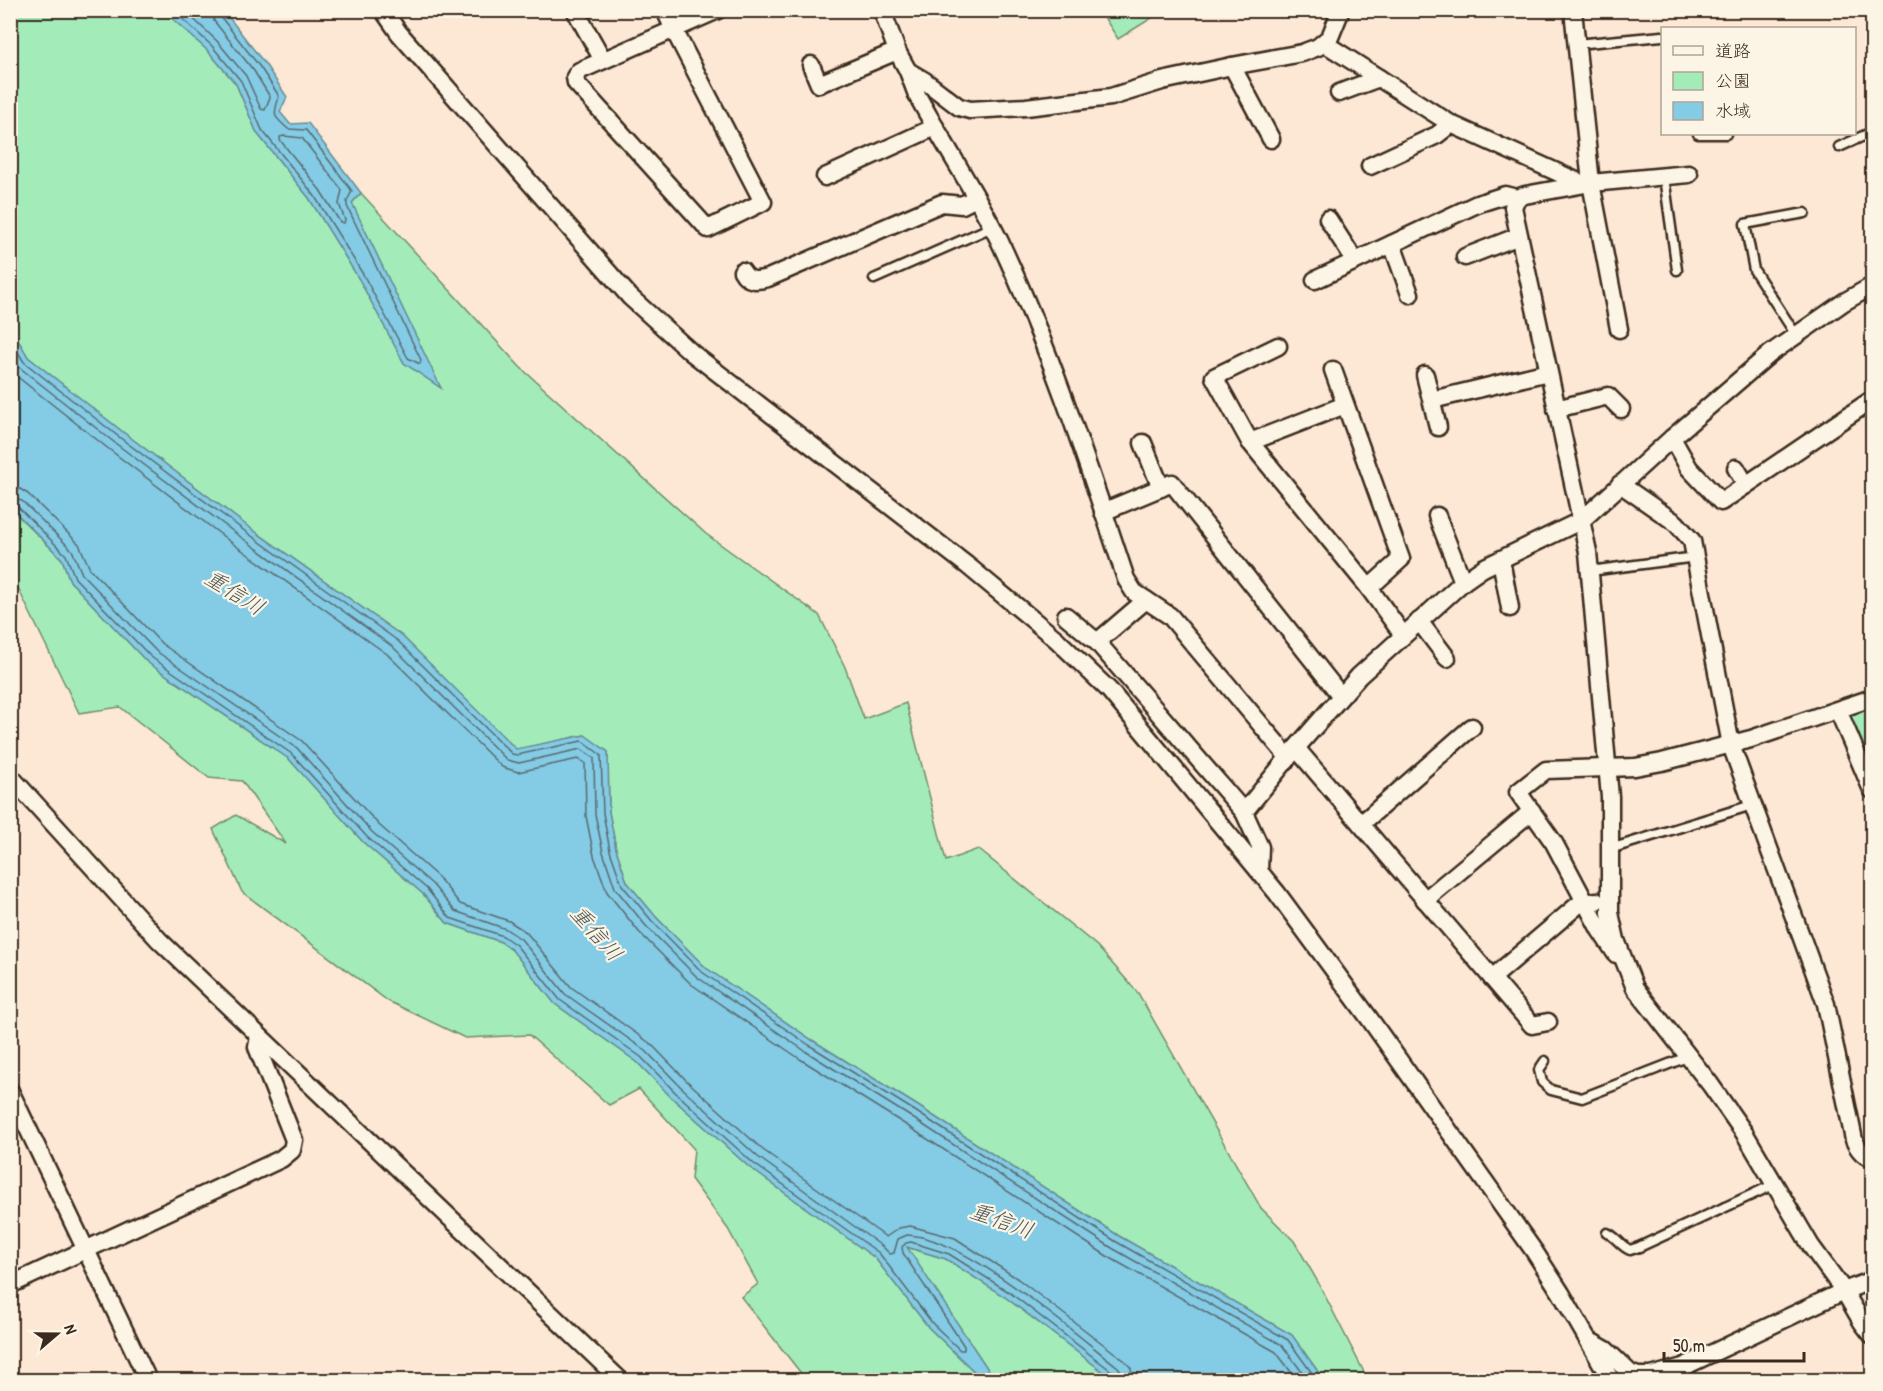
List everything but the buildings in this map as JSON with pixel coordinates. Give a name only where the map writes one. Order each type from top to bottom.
[{"type":"street","points":[[383,10],[413,50],[630,297],[692,353],[968,566],[1056,639],[1109,690],[1259,871],[1369,1018],[1534,1251],[1611,1380]]},
{"type":"street","points":[[575,10],[603,60]]},
{"type":"street","points":[[664,10],[674,30],[763,202],[708,230],[576,84],[575,77],[579,71],[674,30],[718,10]]},
{"type":"street","points":[[882,10],[917,95],[992,227],[1032,316],[1080,441],[1126,579],[1134,592],[1170,616],[1292,752],[1361,824],[1532,1025],[1548,1022]]},
{"type":"street","points":[[908,71],[959,107],[970,110],[1026,107],[1112,97],[1162,81],[1302,53],[1318,47],[1330,37],[1341,10]]},
{"type":"street","points":[[1573,10],[1587,184],[1619,329]]},
{"type":"street","points":[[1324,43],[1451,123],[1587,184]]},
{"type":"street","points":[[811,65],[819,84],[897,51]]},
{"type":"street","points":[[1232,66],[1271,139]]},
{"type":"street","points":[[1339,93],[1379,78]]},
{"type":"street","points":[[1370,166],[1437,135],[1451,123]]},
{"type":"street","points":[[832,168],[935,127]]},
{"type":"street","points":[[1315,280],[1477,204],[1505,195],[1516,198],[1587,184],[1689,174]]},
{"type":"street","points":[[742,271],[751,280],[768,278],[942,203],[962,205],[976,198]]},
{"type":"street","points":[[1516,198],[1513,207],[1582,520],[1590,571],[1608,767],[1610,913],[1616,940],[1635,988],[1745,1134],[1811,1246],[1872,1335]]},
{"type":"street","points":[[1328,219],[1355,261]]},
{"type":"street","points":[[1465,257],[1519,237]]},
{"type":"street","points":[[1392,244],[1410,294]]},
{"type":"street","points":[[1244,812],[1292,752],[1359,676],[1463,582],[1483,568],[1582,520],[1770,353],[1844,302],[1872,286]]},
{"type":"street","points":[[1278,346],[1214,377],[1250,442],[1369,588],[1403,635]]},
{"type":"street","points":[[1333,370],[1401,559],[1369,588]]},
{"type":"street","points":[[1431,400],[1548,372]]},
{"type":"street","points":[[1425,375],[1438,427]]},
{"type":"street","points":[[1556,409],[1608,396],[1621,409]]},
{"type":"street","points":[[1672,438],[1689,468],[1721,502],[1870,401]]},
{"type":"street","points":[[1250,442],[1345,405]]},
{"type":"street","points":[[1143,443],[1161,488]]},
{"type":"street","points":[[1736,468],[1746,485]]},
{"type":"street","points":[[1103,512],[1172,483],[1341,696]]},
{"type":"street","points":[[1620,484],[1685,531],[1692,541],[1697,557],[1731,745],[1826,1004],[1854,1140],[1864,1155],[1872,1158]]},
{"type":"street","points":[[1437,516],[1463,582]]},
{"type":"street","points":[[1501,560],[1510,608]]},
{"type":"street","points":[[1097,642],[1146,600]]},
{"type":"street","points":[[1066,616],[1097,642],[1244,812],[1260,848],[1259,871]]},
{"type":"street","points":[[1419,621],[1447,658]]},
{"type":"street","points":[[1625,961],[1620,960],[1613,950],[1554,843],[1518,792],[1546,770],[1635,767],[1662,762],[1731,745],[1872,698]]},
{"type":"street","points":[[1838,710],[1872,790]]},
{"type":"street","points":[[1361,824],[1472,727]]},
{"type":"street","points":[[10,776],[159,940],[620,1380]]},
{"type":"street","points":[[1425,900],[1532,811]]},
{"type":"street","points":[[1492,978],[1578,905],[1600,899],[1609,888]]},
{"type":"street","points":[[10,1285],[281,1159],[292,1150],[294,1140],[257,1047],[259,1037]]},
{"type":"street","points":[[10,1091],[148,1380]]},
{"type":"street","points":[[1589,1341],[1606,1350],[1630,1373],[1638,1376],[1651,1376],[1683,1367],[1872,1280]]},
{"type":"lane","points":[[1576,44],[1661,36]]},
{"type":"lane","points":[[1839,147],[1872,132]]},
{"type":"lane","points":[[1664,177],[1677,270]]},
{"type":"lane","points":[[1796,335],[1754,270],[1745,224],[1805,213]]},
{"type":"lane","points":[[874,279],[992,227]]},
{"type":"lane","points":[[1590,571],[1697,557]]},
{"type":"lane","points":[[1609,849],[1752,805]]},
{"type":"lane","points":[[1545,1061],[1539,1070],[1542,1082],[1551,1090],[1582,1098],[1688,1056]]},
{"type":"lane","points":[[1606,1233],[1612,1234],[1621,1246],[1630,1250],[1775,1184]]},
{"type":"green space","points":[[10,11],[164,11],[208,51],[236,84],[257,133],[309,198],[359,279],[404,363],[440,387],[352,203],[361,193],[520,367],[706,534],[819,615],[845,667],[864,719],[906,703],[946,861],[978,849],[1097,946],[1138,993],[1261,1208],[1294,1241],[1318,1282],[1368,1380],[1324,1380],[1292,1335],[1119,1236],[812,1040],[706,968],[656,917],[627,882],[616,849],[609,812],[608,752],[584,735],[516,750],[402,636],[246,525],[28,357],[10,327]]},
{"type":"green space","points":[[1100,11],[1163,11],[1118,39]]},
{"type":"green space","points":[[10,508],[62,559],[70,581],[147,662],[289,759],[363,842],[423,894],[447,923],[501,942],[512,950],[555,1004],[637,1062],[670,1096],[749,1167],[875,1258],[929,1328],[983,1380],[814,1380],[804,1377],[741,1297],[758,1284],[728,1229],[691,1179],[694,1149],[639,1089],[609,1105],[529,1035],[465,1038],[388,1001],[242,892],[213,829],[236,815],[286,844],[242,781],[209,778],[120,707],[79,713],[14,580],[11,579]]},
{"type":"green space","points":[[1872,705],[1872,764],[1867,766],[1849,722],[1853,712]]},
{"type":"green space","points":[[906,1247],[946,1259],[1005,1297],[1114,1380],[995,1380]]},
{"type":"water","points":[[164,11],[224,11],[287,97],[280,112],[290,124],[308,123],[361,193],[352,203],[441,388],[404,363],[359,279],[309,198],[257,133],[236,84],[208,51]]},
{"type":"water","name":"重信川","points":[[11,327],[28,357],[246,525],[402,636],[516,749],[585,735],[608,752],[609,812],[616,849],[627,882],[656,917],[706,968],[812,1040],[1119,1236],[1292,1335],[1324,1380],[1114,1380],[1005,1297],[946,1259],[907,1247],[995,1380],[983,1380],[929,1328],[875,1258],[749,1167],[670,1096],[637,1062],[555,1004],[512,950],[501,942],[447,923],[423,894],[363,842],[289,759],[147,662],[70,581],[62,559],[11,508]]}]
